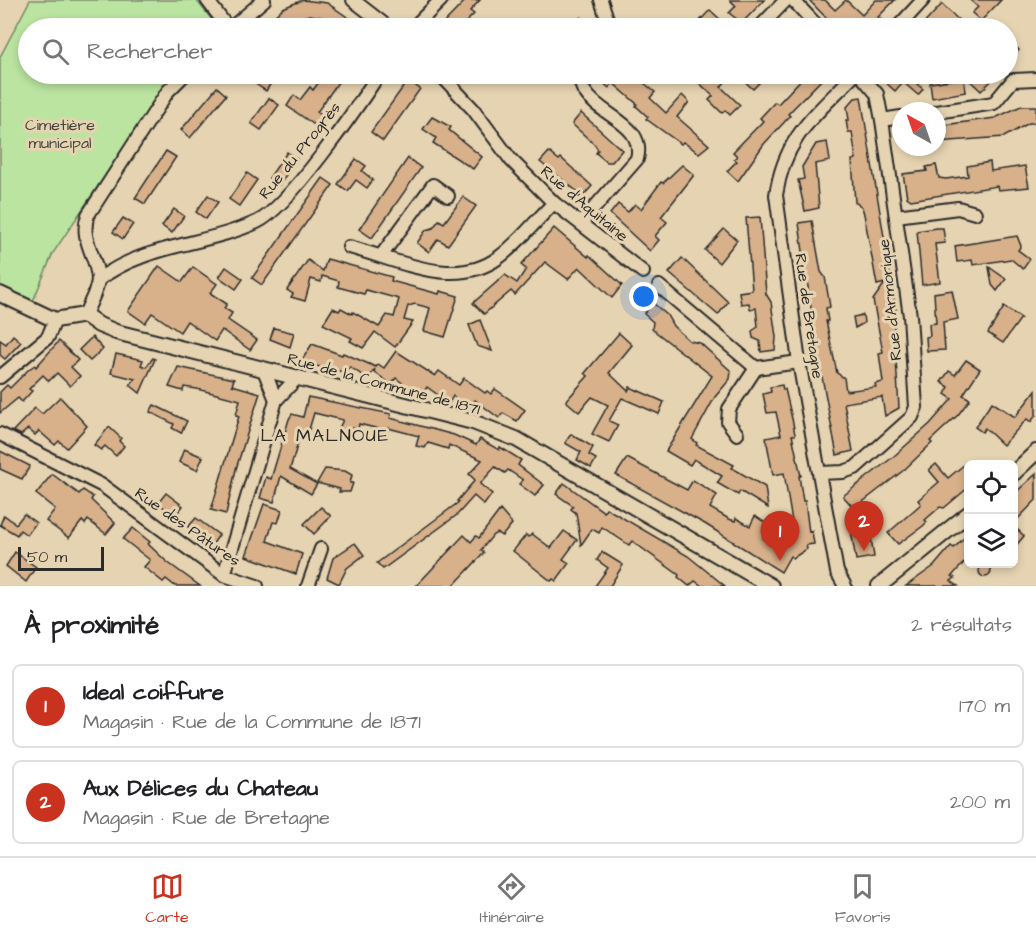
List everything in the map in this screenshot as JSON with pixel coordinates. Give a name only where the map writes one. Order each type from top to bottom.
[{"type":"street","points":[[207,0],[222,18]]},
{"type":"street","points":[[242,18],[264,0]]},
{"type":"street","points":[[353,0],[376,18]]},
{"type":"street","points":[[423,18],[441,0]]},
{"type":"street","points":[[601,0],[607,18]]},
{"type":"street","points":[[769,18],[786,0]]},
{"type":"street","points":[[793,0],[810,18]]},
{"type":"street","points":[[906,18],[923,0]]},
{"type":"street","points":[[1018,80],[1036,79]]},
{"type":"street","points":[[0,294],[55,320],[85,315],[98,280],[85,238],[85,223],[88,215],[168,91],[175,84]]},
{"type":"street","name":"Rue du Progrès","points":[[98,280],[114,268],[161,248],[220,236],[259,221],[282,203],[372,84]]},
{"type":"street","name":"Rue d'Aquitaine","points":[[449,84],[473,109],[511,160],[554,202],[643,272]]},
{"type":"street","points":[[581,223],[637,159],[640,147],[637,136],[585,93],[582,84]]},
{"type":"street","name":"Rue de Bretagne","points":[[845,586],[837,572],[799,362],[776,195],[780,169],[787,151],[800,132],[846,84]]},
{"type":"street","name":"Rue d'Armorique","points":[[820,473],[843,472],[855,468],[912,417],[916,406],[910,316],[882,120],[877,94],[868,84]]},
{"type":"street","points":[[946,111],[994,103],[1010,84]]},
{"type":"street","points":[[882,120],[892,118]]},
{"type":"street","points":[[381,255],[433,185],[448,196]]},
{"type":"street","points":[[349,247],[443,273],[467,272],[498,258],[554,202]]},
{"type":"street","points":[[896,216],[958,208],[975,213]]},
{"type":"street","points":[[659,286],[756,369]]},
{"type":"street","name":"Rue de la Commune de 1871","points":[[85,315],[99,325],[116,332],[461,418],[516,439],[771,586]]},
{"type":"street","points":[[0,377],[48,337],[55,320]]},
{"type":"street","points":[[737,434],[728,422],[729,409],[756,369],[799,362]]},
{"type":"street","points":[[264,370],[276,399]]},
{"type":"street","points":[[224,575],[276,399],[298,377]]},
{"type":"street","name":"Rue des Pâtures","points":[[0,434],[104,486],[224,575],[257,586]]},
{"type":"street","points":[[1018,469],[1036,452]]},
{"type":"street","points":[[879,586],[964,518]]},
{"type":"street","points":[[308,586],[321,549]]},
{"type":"green space","name":"Cimetière municipal","points":[[30,0],[196,0],[211,18],[21,18]]},
{"type":"green space","name":"Cimetière municipal","points":[[18,23],[18,84],[166,84],[53,253],[33,301],[0,286],[0,57]]},
{"type":"building","points":[[303,0],[327,3],[349,18],[323,18],[310,15],[299,18],[272,18],[283,8]]},
{"type":"building","points":[[466,0],[480,0],[470,11],[474,14],[470,18],[449,18]]},
{"type":"building","points":[[730,0],[764,0],[747,18],[736,18],[729,13],[736,6]]},
{"type":"building","points":[[809,0],[825,0],[835,10],[846,0],[862,15],[876,0],[895,0],[879,18],[826,18]]},
{"type":"building","points":[[970,0],[1001,0],[984,18],[978,18],[972,13],[978,7]]},
{"type":"building","points":[[942,4],[956,18],[929,18]]},
{"type":"building","points":[[710,10],[719,18],[702,18]]},
{"type":"building","points":[[256,84],[270,84],[266,91]]},
{"type":"building","points":[[318,84],[337,84],[317,112],[326,118],[319,128],[287,106],[294,95],[300,100],[310,87],[313,90]]},
{"type":"building","points":[[405,84],[413,84],[420,89],[383,141],[371,132]]},
{"type":"building","points":[[614,84],[645,84],[655,92],[650,98],[666,113],[682,95],[689,102],[677,117],[709,145],[699,153],[683,142],[681,144],[646,119],[648,117],[636,106],[637,104]]},
{"type":"building","points":[[700,84],[723,84],[721,87],[740,105],[730,115],[725,110],[722,113],[709,100],[713,96]]},
{"type":"building","points":[[748,84],[758,84],[753,89]]},
{"type":"building","points":[[797,84],[817,84],[788,114],[790,116],[764,144],[738,181],[727,171],[737,161],[734,159],[737,156],[733,152],[763,121],[760,118],[775,102],[778,104]]},
{"type":"building","points":[[887,84],[901,84],[895,91]]},
{"type":"building","points":[[905,84],[918,84],[923,89],[918,95]]},
{"type":"building","points":[[930,84],[965,84],[966,92],[932,98]]},
{"type":"building","points":[[974,84],[988,84],[981,91]]},
{"type":"building","points":[[217,87],[226,95],[190,138],[181,130]]},
{"type":"building","points":[[861,97],[896,310],[894,310],[894,327],[899,408],[885,416],[882,397],[844,403],[853,451],[837,455],[817,351],[799,223],[812,221],[830,307],[826,308],[828,321],[826,321],[837,373],[844,378],[846,391],[876,387],[875,384],[883,382],[879,353],[883,352],[873,300],[885,283],[877,285],[864,214],[862,207],[855,202],[852,160],[856,159],[852,132],[848,132],[846,120],[849,120],[847,107],[855,98]]},
{"type":"building","points":[[269,98],[279,105],[261,130],[251,123]]},
{"type":"building","points":[[1021,106],[1036,106],[1036,123],[1029,123],[1004,137],[946,141],[946,125],[995,118]]},
{"type":"building","points":[[581,113],[622,150],[612,162],[607,162],[596,153],[598,150],[595,145],[572,124]]},
{"type":"building","points":[[432,117],[451,127],[449,130],[482,157],[473,169],[433,143],[436,138],[423,129]]},
{"type":"building","points":[[827,142],[830,161],[815,164],[819,208],[805,211],[798,180],[804,179],[802,167],[816,144]]},
{"type":"building","points":[[166,151],[176,157],[145,204],[135,198]]},
{"type":"building","points":[[287,152],[297,159],[279,185],[269,178]]},
{"type":"building","points":[[549,152],[559,160],[561,158],[592,186],[583,196],[540,162]]},
{"type":"building","points":[[408,158],[421,168],[372,238],[359,229]]},
{"type":"building","points":[[356,159],[366,166],[362,171],[373,180],[367,188],[356,180],[348,191],[338,184]]},
{"type":"building","points":[[990,162],[991,171],[1025,166],[1029,187],[998,190],[997,186],[911,200],[907,197],[903,174],[927,171],[926,167],[936,165],[939,178],[968,176],[967,166]]},
{"type":"building","points":[[682,165],[694,175],[661,217],[667,222],[655,236],[659,240],[650,251],[610,214],[618,204],[628,212],[635,204],[641,209],[661,182],[663,183]]},
{"type":"building","points":[[247,173],[257,180],[239,206],[229,199]]},
{"type":"building","points":[[323,178],[333,185],[262,285],[252,278]]},
{"type":"building","points":[[208,195],[218,202],[206,219],[196,212]]},
{"type":"building","points":[[463,197],[476,206],[448,245],[438,239],[429,252],[417,243],[426,230],[433,228],[439,220],[444,223]]},
{"type":"building","points":[[174,209],[184,216],[172,233],[162,226]]},
{"type":"building","points":[[760,217],[766,294],[771,302],[776,337],[775,350],[761,352],[760,341],[753,338],[752,331],[758,327],[756,308],[750,309],[749,303],[741,304],[739,292],[752,290],[746,218]]},
{"type":"building","points":[[123,218],[133,224],[123,239],[113,232]]},
{"type":"building","points":[[554,228],[622,285],[612,298],[579,267],[568,279],[545,262],[515,295],[511,291],[484,314],[473,303],[505,275],[517,283],[526,269],[521,265]]},
{"type":"building","points":[[943,228],[945,243],[935,244],[940,282],[922,285],[917,231]]},
{"type":"building","points":[[724,229],[737,240],[719,263],[705,250]]},
{"type":"building","points":[[1017,236],[1021,246],[1018,250],[1030,259],[1023,269],[1011,259],[973,265],[972,260],[957,262],[955,246]]},
{"type":"building","points":[[682,258],[728,302],[718,315],[669,273]]},
{"type":"building","points":[[327,259],[392,277],[391,281],[439,294],[440,291],[458,296],[445,337],[424,331],[430,308],[415,304],[408,306],[404,320],[413,322],[395,347],[375,332],[363,348],[350,341],[352,338],[323,324],[333,308],[339,311],[341,308],[379,327],[387,315],[394,317],[399,299],[366,290],[364,294],[338,287],[339,281],[322,276],[321,282],[311,279],[305,301],[291,297],[293,294],[287,290],[308,260],[323,271]]},
{"type":"building","points":[[159,266],[182,282],[193,267],[217,284],[210,293],[227,304],[224,308],[232,313],[228,320],[257,340],[250,350],[222,330],[215,341],[187,321],[180,332],[152,313],[145,323],[128,311]]},
{"type":"building","points":[[226,267],[243,279],[236,289],[219,277]]},
{"type":"building","points":[[989,267],[1006,279],[997,291],[992,285]]},
{"type":"building","points":[[952,290],[958,319],[943,322],[945,350],[927,351],[926,337],[930,336],[929,324],[936,323],[934,293]]},
{"type":"building","points":[[653,303],[690,341],[700,343],[731,371],[730,379],[715,397],[692,439],[697,443],[696,445],[734,465],[732,468],[765,487],[768,508],[740,491],[738,495],[717,483],[722,476],[694,459],[690,465],[666,451],[712,376],[652,329],[653,322],[644,314]]},
{"type":"building","points":[[1004,307],[1021,318],[1003,343],[988,333]]},
{"type":"building","points":[[863,315],[864,323],[855,328],[853,317]]},
{"type":"building","points":[[480,320],[492,351],[477,346],[469,325]]},
{"type":"building","points":[[274,328],[294,333],[290,347],[270,339]]},
{"type":"building","points":[[619,333],[632,345],[609,373],[628,391],[630,387],[664,402],[659,414],[622,398],[609,421],[618,425],[609,442],[592,434],[608,405],[592,397],[579,412],[566,401],[588,376],[585,373]]},
{"type":"building","points":[[13,335],[21,342],[5,359],[0,355],[0,340],[6,344]]},
{"type":"building","points":[[92,337],[103,349],[90,361],[79,350]]},
{"type":"building","points":[[59,341],[78,360],[71,367],[80,376],[70,386],[57,373],[49,381],[43,375],[29,389],[32,391],[22,402],[18,398],[0,413],[0,392],[7,385],[10,388],[29,369],[35,365],[36,367]]},
{"type":"building","points":[[312,344],[342,355],[343,353],[376,367],[378,364],[384,368],[396,351],[435,376],[439,371],[459,385],[464,378],[485,393],[487,391],[491,394],[495,389],[525,410],[517,421],[503,413],[499,418],[475,400],[469,408],[453,396],[449,403],[427,387],[420,397],[396,378],[391,384],[374,372],[375,369],[368,379],[350,367],[345,373],[328,367],[327,370],[302,360]]},
{"type":"building","points":[[116,354],[143,360],[141,365],[146,367],[153,358],[155,359],[140,393],[130,385],[135,379],[111,373]]},
{"type":"building","points":[[966,360],[980,369],[963,395],[970,399],[958,415],[930,441],[932,443],[904,470],[860,504],[864,524],[869,525],[874,557],[856,560],[849,519],[862,517],[843,496],[893,457],[930,424],[952,399],[945,394],[949,387],[941,382],[949,371],[955,375]]},
{"type":"building","points":[[178,367],[234,379],[232,385],[260,393],[236,469],[226,514],[211,510],[239,416],[236,415],[240,400],[197,389],[184,387],[183,391],[169,387]]},
{"type":"building","points":[[782,385],[793,423],[795,435],[792,435],[801,476],[799,476],[803,501],[805,501],[809,532],[812,531],[814,544],[806,545],[807,549],[793,558],[790,556],[781,572],[705,524],[616,475],[627,458],[687,490],[693,480],[717,495],[710,508],[729,519],[735,521],[736,518],[750,526],[755,516],[770,526],[763,538],[780,548],[787,535],[794,534],[784,473],[773,475],[766,438],[781,435],[776,412],[767,413],[763,394],[771,392],[770,387]]},
{"type":"building","points":[[1036,390],[1036,415],[1031,422],[1027,419],[1003,445],[985,428],[982,432],[975,427],[992,402],[1015,417]]},
{"type":"building","points":[[60,397],[87,426],[67,448],[59,441],[55,445],[39,431],[35,435],[28,429],[21,435],[13,431],[35,408],[42,414]]},
{"type":"building","points":[[308,397],[391,414],[390,418],[454,435],[476,445],[480,439],[499,450],[500,447],[521,460],[518,465],[544,485],[535,496],[519,484],[523,480],[508,470],[505,473],[495,467],[480,484],[492,494],[484,505],[474,496],[457,515],[383,569],[377,563],[459,502],[457,501],[475,480],[469,474],[482,460],[449,445],[448,449],[428,443],[425,448],[416,446],[419,436],[388,428],[387,431],[359,424],[358,429],[352,428],[346,439],[336,434],[343,420],[314,413],[308,433],[304,431],[298,443],[290,469],[317,484],[311,494],[281,476],[274,502],[260,498],[266,477],[271,479],[289,419],[292,414],[303,417]]},
{"type":"building","points":[[154,405],[187,421],[181,433],[172,428],[174,424],[150,412]]},
{"type":"building","points":[[109,427],[121,438],[119,441],[124,446],[116,456],[105,446],[101,450],[94,445]]},
{"type":"building","points":[[571,434],[593,447],[589,455],[596,459],[591,468],[577,460],[581,452],[565,443]]},
{"type":"building","points":[[184,449],[203,457],[197,470],[179,462]]},
{"type":"building","points":[[0,451],[30,466],[22,479],[0,469]]},
{"type":"building","points":[[936,464],[948,478],[964,465],[964,491],[944,508],[940,507],[925,520],[927,522],[923,526],[898,544],[888,533],[921,504],[918,500],[939,482],[929,470]]},
{"type":"building","points":[[325,469],[345,471],[352,475],[350,483],[353,483],[350,492],[339,492],[340,489],[317,483]]},
{"type":"building","points":[[52,474],[79,494],[83,490],[93,497],[91,500],[115,523],[106,534],[88,520],[85,524],[82,521],[69,538],[46,521],[55,509],[36,494]]},
{"type":"building","points":[[1036,474],[1036,500],[1018,519],[1018,514],[1018,490]]},
{"type":"building","points":[[564,483],[604,512],[606,508],[688,556],[725,586],[702,586],[695,581],[689,586],[678,577],[679,575],[632,541],[629,545],[602,527],[599,533],[592,529],[581,545],[576,513],[571,509],[573,506],[556,494]]},
{"type":"building","points":[[166,493],[183,506],[175,516],[158,503]]},
{"type":"building","points":[[264,504],[282,510],[278,523],[273,522],[267,541],[302,554],[296,574],[246,556]]},
{"type":"building","points":[[321,507],[331,516],[314,534],[304,524]]},
{"type":"building","points":[[500,510],[512,524],[502,536],[497,533],[493,535],[481,550],[484,553],[453,586],[416,586],[464,535],[471,542],[476,536],[479,538]]},
{"type":"building","points":[[24,514],[36,523],[27,535],[20,530],[17,535],[0,525],[4,515],[16,524]]},
{"type":"building","points":[[196,518],[219,535],[210,548],[188,527]]},
{"type":"building","points":[[133,528],[150,542],[148,544],[167,562],[200,586],[175,586],[166,579],[163,582],[144,567],[150,560],[123,539]]},
{"type":"building","points":[[1018,530],[1024,536],[1018,543]]},
{"type":"building","points":[[564,531],[577,540],[563,559],[569,563],[556,581],[553,579],[551,581],[513,551],[526,535],[529,537],[532,534],[551,548]]},
{"type":"building","points":[[964,538],[964,563],[952,576],[955,578],[951,581],[958,586],[906,586],[934,566],[951,546],[954,548]]},
{"type":"building","points":[[355,543],[364,555],[347,568],[339,584],[327,578],[333,558]]},
{"type":"building","points":[[15,552],[36,567],[26,582],[6,566]]},
{"type":"building","points":[[602,552],[623,565],[610,586],[595,586],[608,568],[597,560]]},
{"type":"building","points":[[980,568],[991,569],[987,577],[979,573]]},
{"type":"place","name":"Aux Délices du Chateau","points":[[864,551]]},
{"type":"place","name":"Ideal coiffure","points":[[780,561]]},
{"type":"district","name":"LA MALNOUE","points":[[325,435]]}]
